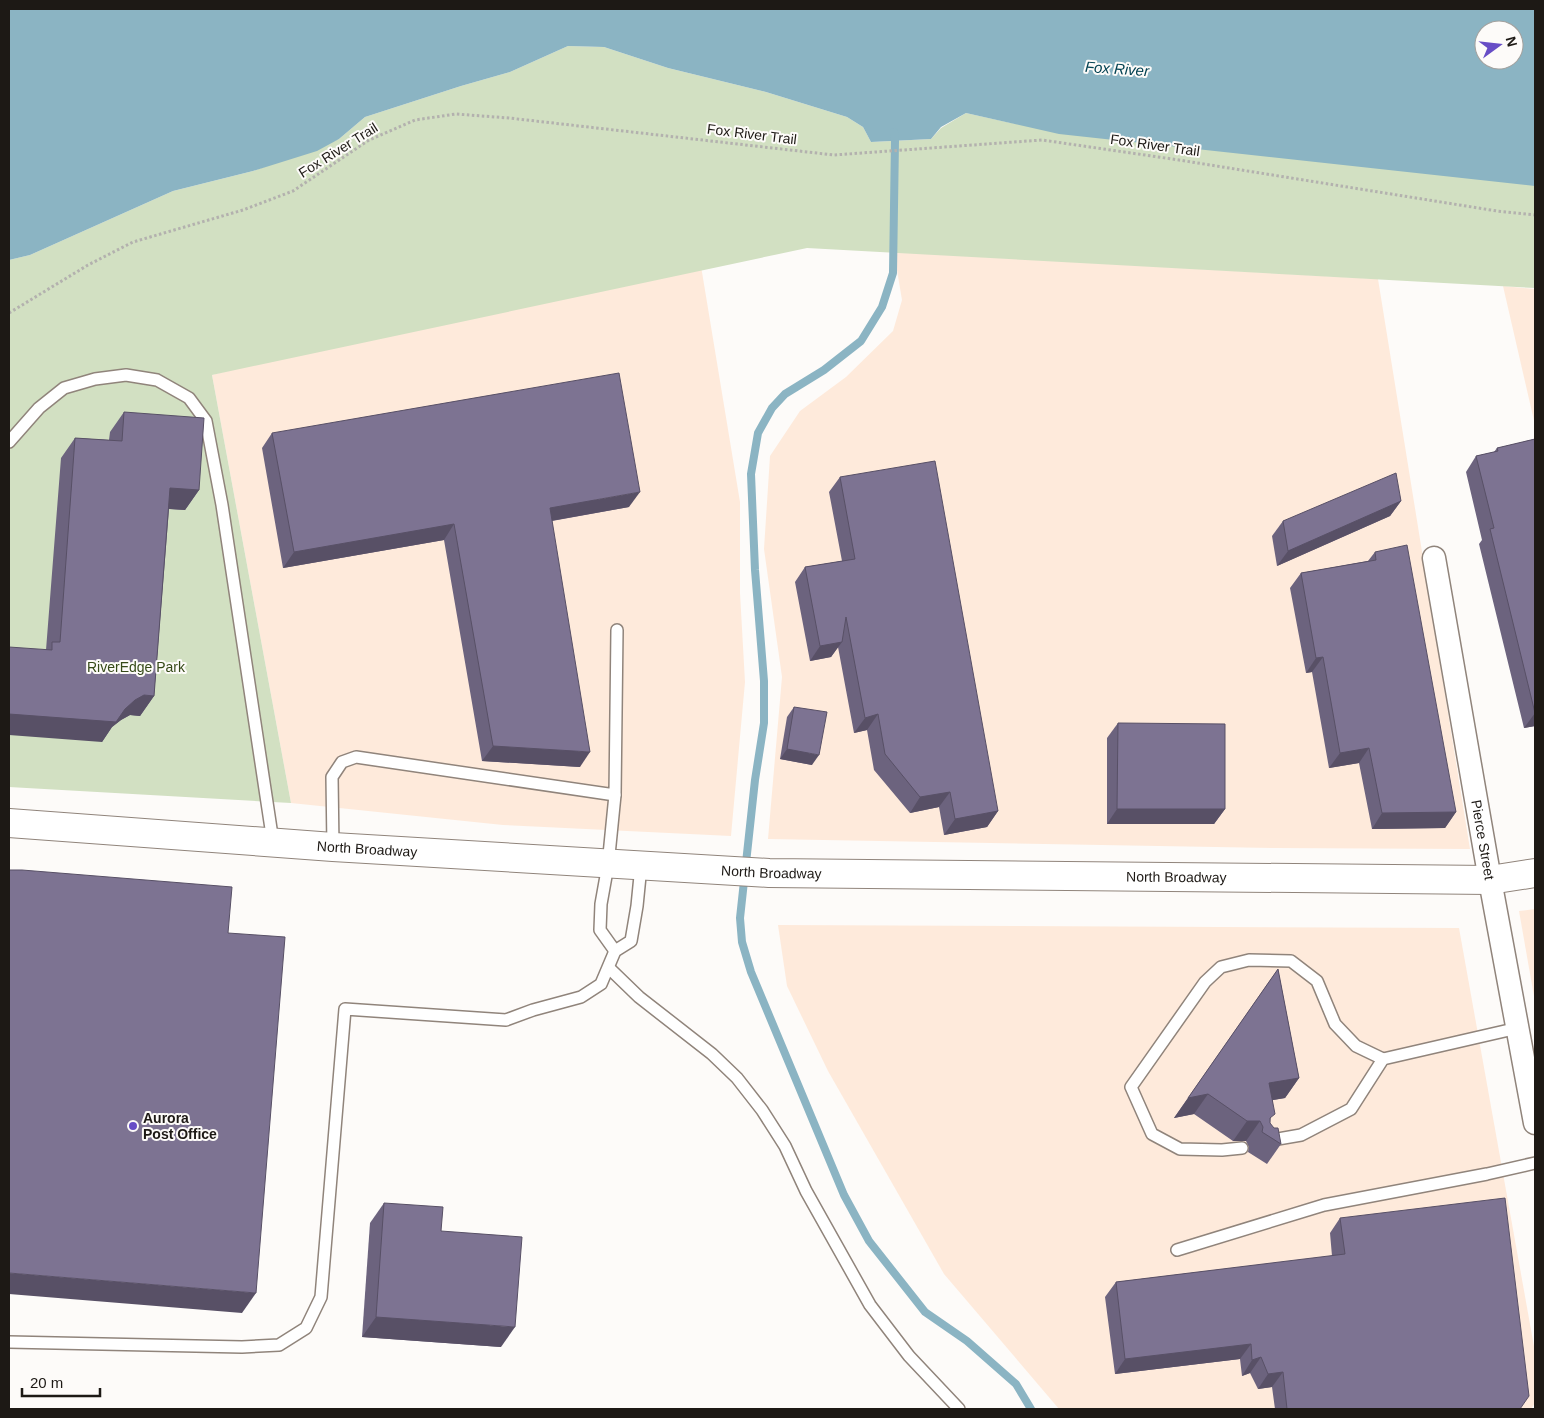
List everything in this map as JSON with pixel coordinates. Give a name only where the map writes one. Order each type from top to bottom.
[{"type":"main road","name":"North Broadway","points":[[9,823],[334,847],[769,873],[1490,880],[1535,874]]},
{"type":"street","name":"Pierce Street","points":[[1434,558],[1490,880],[1535,1119]]},
{"type":"lane","points":[[9,442],[39,408],[64,388],[95,379],[126,375],[156,380],[189,398],[206,421],[222,504],[273,842]]},
{"type":"lane","points":[[616,951],[600,930],[601,904],[608,864],[614,796],[617,630]]},
{"type":"lane","points":[[334,847],[332,777],[342,762],[356,757],[614,796]]},
{"type":"lane","points":[[9,1342],[242,1347],[279,1345],[306,1328],[321,1296],[345,1009],[506,1020],[533,1010],[581,997],[601,984],[616,951],[631,942],[641,866]]},
{"type":"lane","points":[[1242,1148],[1222,1150],[1180,1149],[1152,1134],[1131,1088],[1205,982],[1221,967],[1249,960],[1291,962],[1317,981],[1335,1024],[1356,1046],[1383,1058],[1518,1028]]},
{"type":"lane","points":[[609,968],[639,997],[712,1054],[737,1078],[762,1110],[785,1146],[806,1191],[870,1304],[909,1356],[958,1409]]},
{"type":"lane","points":[[1262,1141],[1301,1136],[1351,1109],[1383,1058]]},
{"type":"lane","points":[[1177,1250],[1324,1206],[1535,1164]]},
{"type":"path","name":"Fox River Trail","points":[[9,313],[88,264],[133,242],[243,210],[293,191],[369,140],[415,120],[456,114],[510,118],[834,155],[1042,140],[1179,160],[1498,212],[1535,215]]},
{"type":"shaded area","points":[[894,252],[1378,279],[1470,849],[1274,848],[768,839],[782,677],[764,549],[770,456],[800,411],[846,377],[893,331],[902,300]]},
{"type":"shaded area","points":[[700,260],[740,502],[740,593],[745,682],[731,836],[503,825],[291,803],[212,375],[415,321]]},
{"type":"shaded area","points":[[1503,286],[1535,289],[1535,425]]},
{"type":"shaded area","points":[[1535,909],[1535,1002],[1519,911]]},
{"type":"shaded area","points":[[778,925],[1459,928],[1535,1352],[1535,1403],[1531,1409],[1059,1409],[944,1274],[828,1071],[787,986]]},
{"type":"green space","name":"RiverEdge Park","points":[[568,46],[604,47],[668,68],[766,92],[847,117],[863,127],[871,142],[931,139],[941,128],[966,113],[1011,123],[1535,177],[1535,288],[807,248],[212,375],[291,803],[9,787],[9,260],[30,255],[173,191],[253,171],[339,139],[365,117],[510,72]]},
{"type":"water","name":"Fox River","points":[[9,9],[1535,9],[1535,186],[1059,134],[966,113],[941,127],[931,139],[871,142],[863,127],[847,117],[766,92],[668,68],[604,47],[568,46],[510,72],[365,117],[339,139],[317,151],[253,171],[173,191],[30,255],[9,260]]},
{"type":"building","points":[[619,373],[640,492],[550,508],[590,752],[493,746],[454,524],[294,552],[272,433]]},
{"type":"building","points":[[124,412],[204,418],[199,490],[170,488],[154,696],[144,695],[135,700],[125,709],[116,722],[9,714],[9,647],[52,650],[52,642],[60,642],[75,438],[122,441]]},
{"type":"building","points":[[1535,439],[1535,713],[1490,529],[1494,528],[1476,456],[1498,451],[1497,448]]},
{"type":"building","points":[[935,461],[998,811],[955,819],[950,792],[920,797],[885,754],[878,714],[865,718],[846,617],[842,642],[820,646],[805,567],[855,559],[840,477]]},
{"type":"building","points":[[1396,473],[1401,501],[1288,551],[1283,521]]},
{"type":"building","points":[[1407,545],[1456,812],[1382,813],[1369,748],[1340,753],[1323,657],[1316,658],[1301,573],[1376,560],[1375,552]]},
{"type":"building","points":[[794,707],[827,712],[819,755],[787,749]]},
{"type":"building","points":[[1118,723],[1225,724],[1225,809],[1117,809]]},
{"type":"building","name":"Aurora Post Office","points":[[9,870],[232,887],[228,933],[285,937],[256,1293],[9,1273]]},
{"type":"building","points":[[1278,969],[1299,1078],[1269,1083],[1275,1114],[1270,1118],[1270,1123],[1274,1128],[1278,1128],[1281,1144],[1262,1132],[1263,1127],[1260,1121],[1247,1121],[1208,1094],[1188,1098]]},
{"type":"building","points":[[1505,1198],[1529,1396],[1520,1409],[1287,1409],[1283,1372],[1268,1374],[1261,1357],[1252,1360],[1251,1344],[1125,1359],[1116,1282],[1345,1254],[1340,1218]]},
{"type":"building","points":[[384,1203],[443,1207],[441,1231],[522,1237],[515,1327],[376,1317]]},
{"type":"waterway","points":[[894,132],[893,273],[882,307],[861,341],[824,370],[785,394],[772,408],[758,433],[751,474],[755,570],[764,681],[764,723],[755,780],[740,918],[742,942],[751,972],[844,1195],[869,1241],[925,1312],[967,1341],[1016,1384],[1031,1409]]},
{"type":"place","name":"Aurora Post Office","points":[[133,1126]]}]
